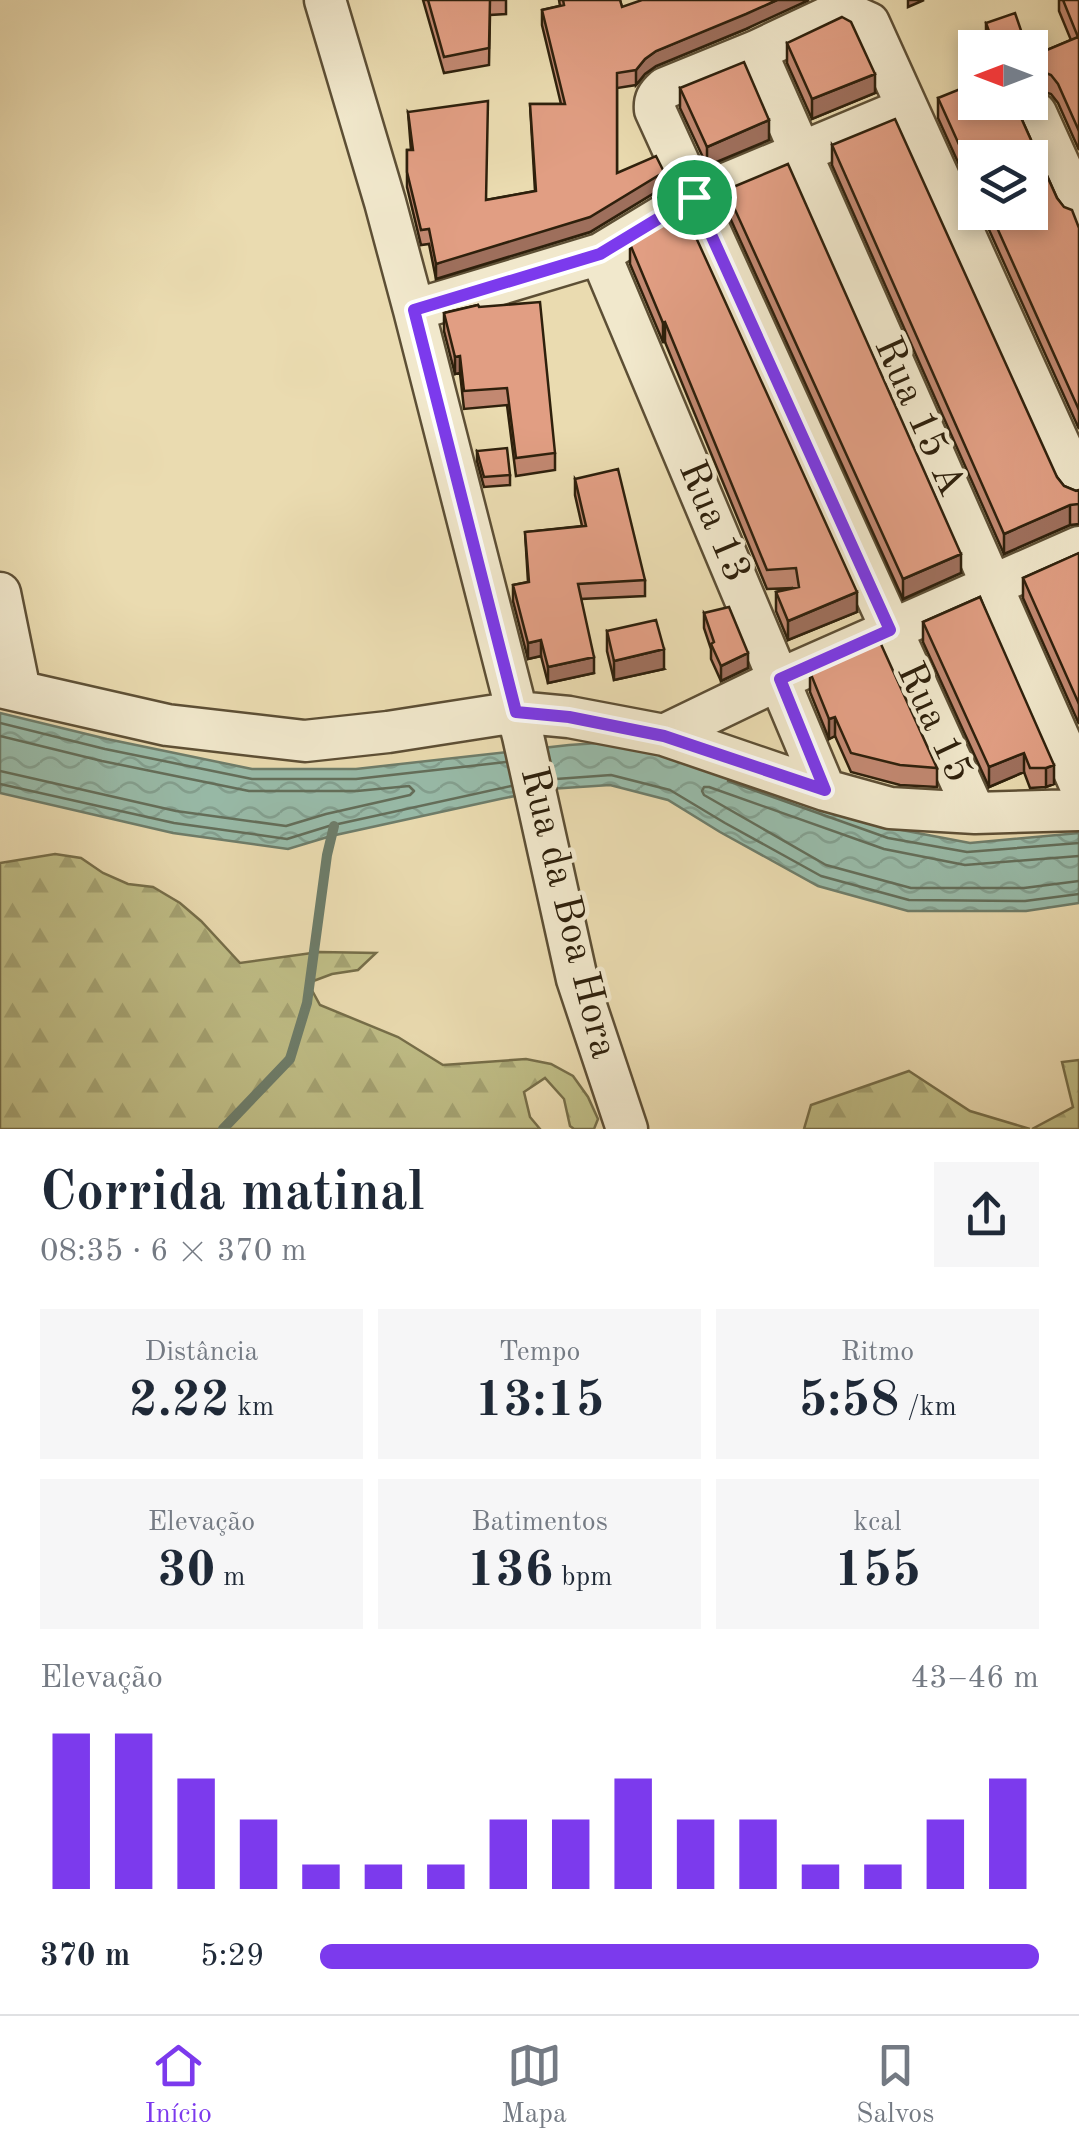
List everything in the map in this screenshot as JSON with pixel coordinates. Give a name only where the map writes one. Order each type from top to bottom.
[{"type":"street","name":"Rua da Boa Hora","points":[[325,0],[414,310],[520,724],[576,979],[627,1129]]},
{"type":"street","points":[[756,51],[839,12],[869,23],[1079,487]]},
{"type":"street","name":"Rua 15","points":[[756,51],[665,88],[654,102],[655,110],[975,813]]},
{"type":"street","name":"Rua 15 A","points":[[756,51],[1079,783]]},
{"type":"street","points":[[414,310],[600,254],[694,197],[907,108]]},
{"type":"street","points":[[1039,120],[1079,208]]},
{"type":"street","name":"Rua 13","points":[[600,254],[825,790]]},
{"type":"street","points":[[664,736],[780,679],[1079,547]]},
{"type":"street","points":[[0,593],[10,689],[167,726],[305,741],[569,717],[664,736],[890,808],[975,813],[1079,810]]},
{"type":"green space","points":[[55,854],[81,858],[128,884],[153,887],[201,921],[240,963],[319,952],[376,953],[358,970],[308,983],[320,1005],[398,1037],[443,1065],[526,1059],[551,1064],[573,1076],[588,1097],[598,1119],[594,1129],[570,1126],[564,1099],[545,1078],[524,1092],[530,1117],[540,1129],[0,1129],[0,863]]},
{"type":"green space","points":[[1079,1060],[1079,1129],[1032,1129],[1073,1107],[1062,1062]]},
{"type":"green space","points":[[909,1071],[970,1111],[1030,1129],[804,1129],[811,1105]]},
{"type":"water","points":[[0,713],[252,769],[356,769],[628,741],[891,828],[970,843],[1079,833],[1079,903],[1026,911],[908,911],[818,886],[668,800],[610,785],[549,789],[331,836],[288,849],[173,833],[0,793]]},
{"type":"building","points":[[428,0],[490,0],[489,48],[444,57]]},
{"type":"building","points":[[563,0],[620,0],[622,7],[642,0],[777,0],[656,51],[636,70],[617,73],[617,173],[656,156],[664,172],[590,217],[436,264],[429,229],[421,230],[407,172],[407,150],[413,150],[408,112],[488,101],[486,200],[536,191],[530,104],[565,104],[542,10],[564,5]]},
{"type":"building","points":[[1063,0],[1079,0],[1079,131],[1058,84],[1048,74],[1048,50],[1078,37]]},
{"type":"building","points":[[1015,13],[1021,30],[989,30],[986,23]]},
{"type":"building","points":[[842,17],[851,22],[875,74],[812,99],[787,43]]},
{"type":"building","points":[[744,62],[769,120],[707,147],[680,88]]},
{"type":"building","points":[[958,90],[958,120],[1022,120],[1031,140],[958,142],[938,98]]},
{"type":"building","points":[[895,119],[1057,477],[1064,486],[1079,490],[1079,504],[1004,534],[832,145]]},
{"type":"building","points":[[788,164],[961,554],[903,579],[726,190]]},
{"type":"building","points":[[1048,178],[1057,198],[1072,210],[1079,228],[1079,410],[998,230],[1048,230]]},
{"type":"building","points":[[684,211],[857,592],[788,621],[776,592],[799,587],[796,568],[767,570],[630,244]]},
{"type":"building","points":[[540,302],[555,453],[516,458],[507,388],[464,391],[460,356],[455,357],[444,313],[478,305]]},
{"type":"building","points":[[507,448],[510,475],[484,477],[477,451]]},
{"type":"building","points":[[618,469],[645,580],[578,584],[594,657],[548,667],[541,640],[528,643],[513,585],[529,582],[525,532],[586,526],[575,479]]},
{"type":"building","points":[[1079,553],[1079,704],[1023,578]]},
{"type":"building","points":[[980,597],[1054,765],[1030,768],[1024,753],[989,767],[923,622]]},
{"type":"building","points":[[729,607],[748,653],[721,666],[704,613]]},
{"type":"building","points":[[656,620],[664,649],[614,661],[607,631]]},
{"type":"building","points":[[880,642],[937,768],[900,765],[851,753],[835,717],[829,719],[810,672]]},
{"type":"waterway","points":[[223,1129],[290,1059],[307,1003],[334,826]]},
{"type":"route","points":[[694,197],[890,630],[780,679],[825,790],[664,736],[569,717],[516,712],[414,310],[600,254],[694,197]]}]
